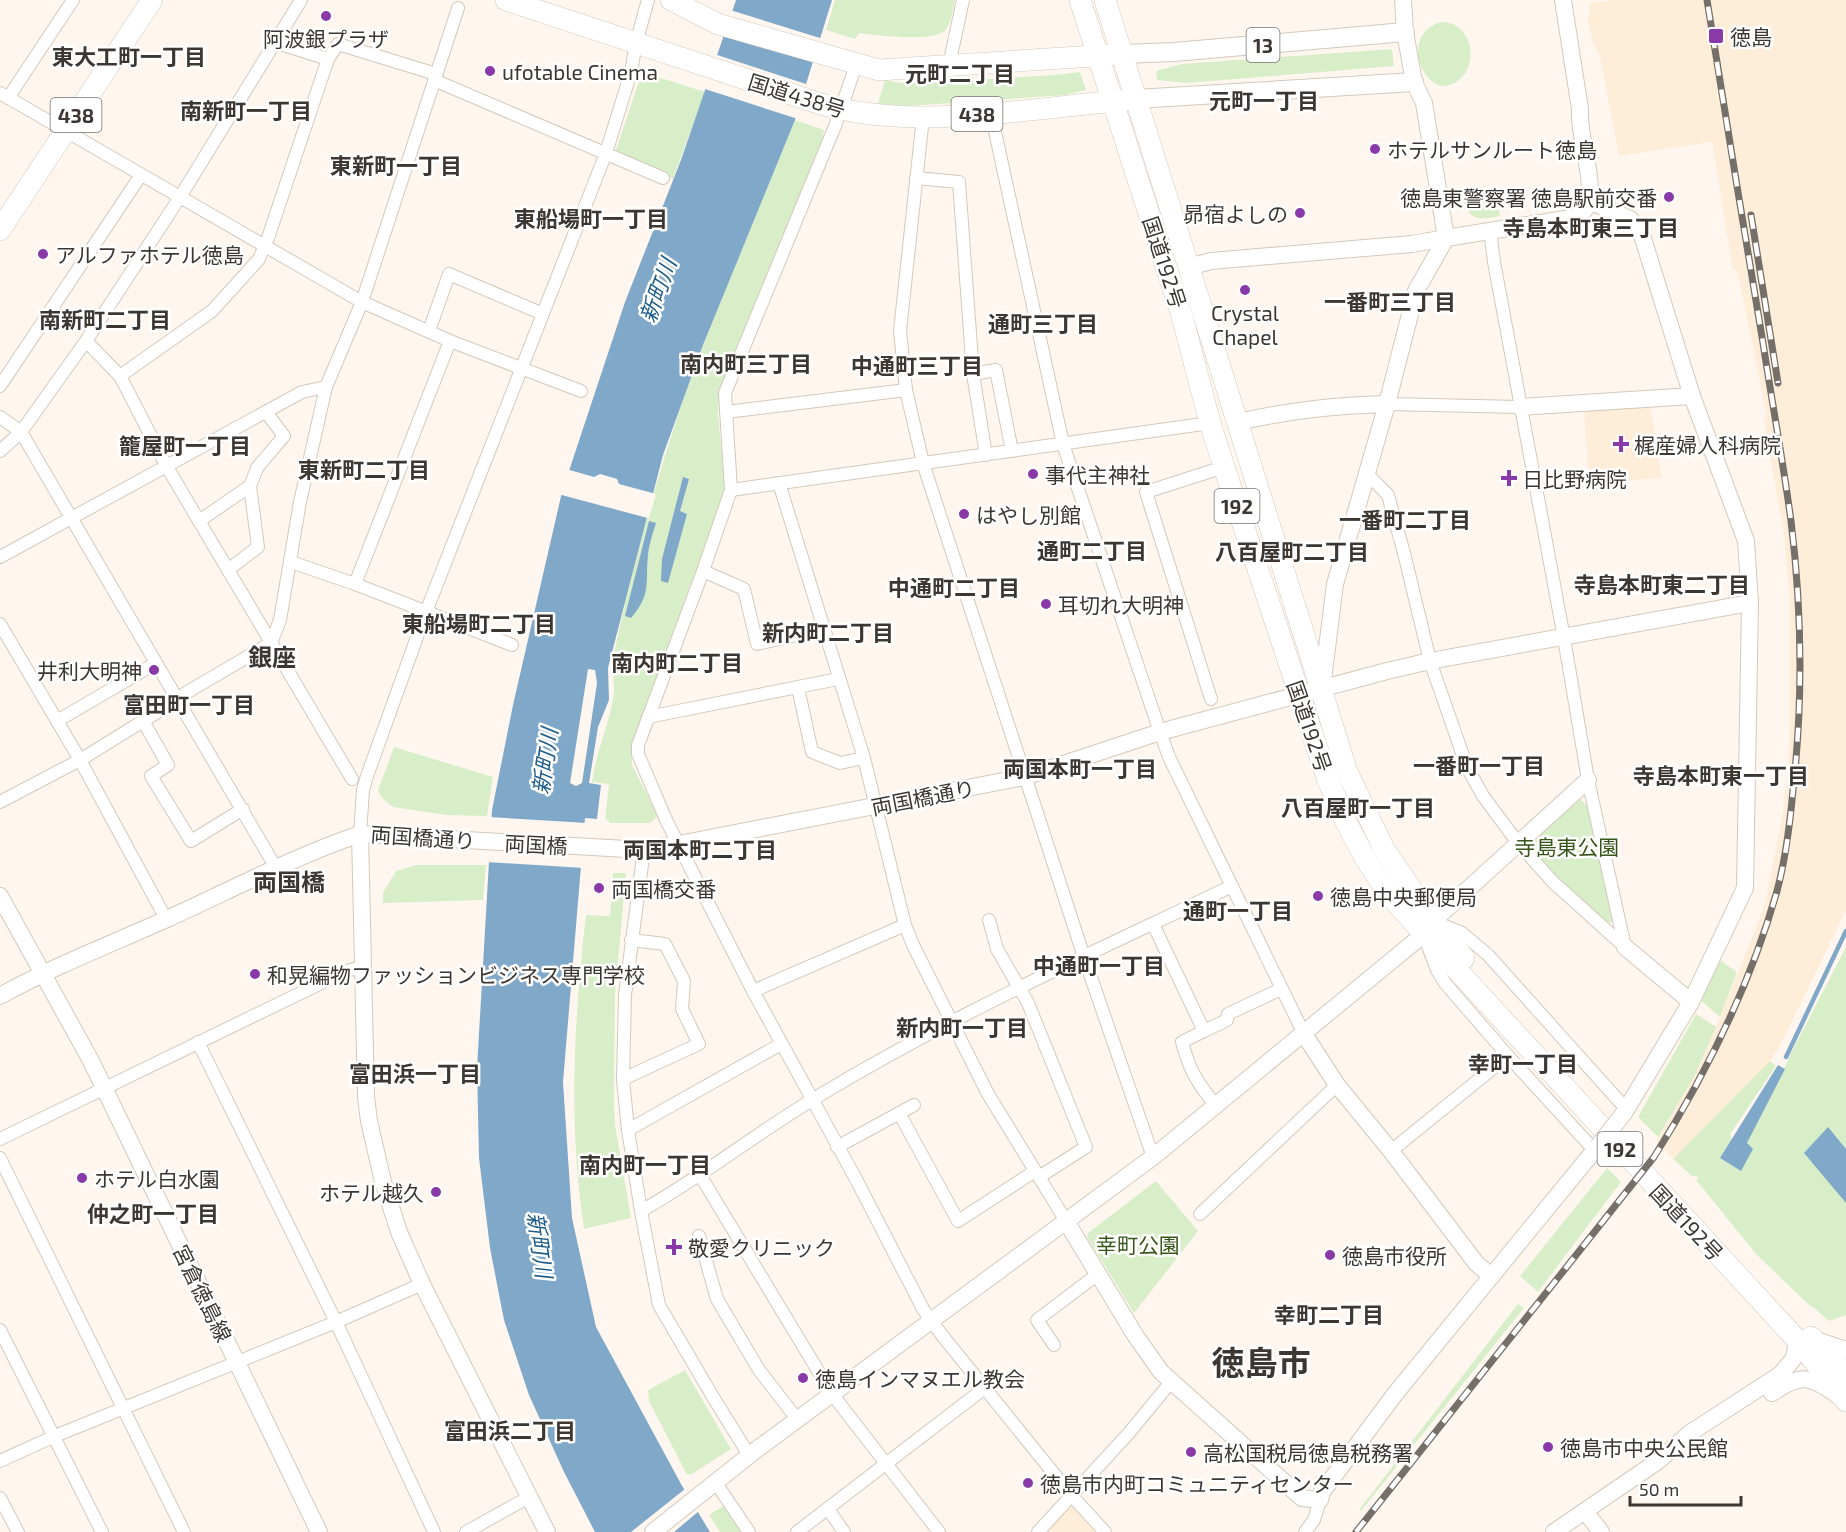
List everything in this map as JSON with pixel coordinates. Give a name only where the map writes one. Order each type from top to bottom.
[{"type":"highway","name":"438","points":[[0,230],[152,0]]},
{"type":"highway","name":"国道438号","points":[[506,0],[841,111],[922,117],[1136,99]]},
{"type":"highway","points":[[671,0],[718,24],[879,70],[1122,54]]},
{"type":"highway","name":"国道192号","points":[[1080,0],[1182,316],[1210,423],[1299,694],[1327,778],[1366,860],[1392,898],[1465,959],[1805,1339],[1846,1374]]},
{"type":"highway","name":"国道192号","points":[[1105,0],[1347,772],[1365,813],[1429,928]]},
{"type":"highway","name":"国道192号","points":[[1805,1339],[1846,1402]]},
{"type":"main road","name":"13","points":[[1122,54],[1174,52],[1405,32]]},
{"type":"main road","name":"13","points":[[1136,99],[1414,82]]},
{"type":"street","points":[[73,0],[4,96],[362,302],[450,341],[581,391]]},
{"type":"street","points":[[0,451],[21,432],[86,341],[180,197],[301,0]]},
{"type":"street","points":[[547,1532],[422,1284],[399,1232],[390,1202],[369,1121],[364,1070],[360,834],[363,790],[367,776],[426,612],[606,153],[631,72],[648,0]]},
{"type":"street","points":[[949,65],[963,0]]},
{"type":"street","points":[[1322,689],[1335,584],[1387,404],[1416,291],[1446,238],[1424,103],[1414,82],[1405,32],[1403,0]]},
{"type":"street","points":[[1189,267],[1211,261],[1412,244],[1577,217],[1589,201],[1590,184],[1579,124],[1580,109],[1563,0]]},
{"type":"street","points":[[0,802],[80,760],[184,694],[271,643],[280,620],[300,502],[326,387],[362,302],[458,8]]},
{"type":"street","points":[[274,42],[327,59]]},
{"type":"street","points":[[120,376],[212,311],[259,259],[327,59],[338,44],[435,77],[663,178]]},
{"type":"street","points":[[846,62],[841,111],[725,393],[731,490],[638,745],[638,754],[655,796],[753,991],[931,1320],[1072,1496],[1105,1532]]},
{"type":"street","points":[[991,113],[1063,444],[1169,757],[1304,1034],[1337,1085],[1391,1151],[1476,1263],[1491,1276]]},
{"type":"street","points":[[922,117],[900,331],[906,390],[924,463],[1024,777],[1153,1157]]},
{"type":"street","points":[[0,386],[141,175]]},
{"type":"street","points":[[916,177],[959,182],[972,374],[986,455]]},
{"type":"street","points":[[1305,1532],[1314,1520],[1322,1492],[1395,1394],[1625,1112],[1691,1002],[1745,888],[1750,603],[1746,541],[1692,396],[1641,232],[1630,219],[1589,201]]},
{"type":"street","points":[[1490,230],[1588,780],[1624,947]]},
{"type":"street","points":[[429,331],[448,274],[543,314]]},
{"type":"street","points":[[86,341],[120,376],[167,467],[352,779]]},
{"type":"street","points":[[356,584],[450,341]]},
{"type":"street","points":[[972,374],[996,370],[1012,451]]},
{"type":"street","points":[[0,557],[302,392],[326,387]]},
{"type":"street","points":[[726,412],[906,390]]},
{"type":"street","points":[[1236,423],[1260,417],[1365,405],[1520,407],[1692,396]]},
{"type":"street","points":[[228,570],[258,548],[250,486],[257,468],[284,436],[266,412]]},
{"type":"street","points":[[0,417],[21,432],[276,868]]},
{"type":"street","points":[[731,490],[1210,423]]},
{"type":"street","points":[[1211,699],[1146,492],[1224,467]]},
{"type":"street","points":[[1367,474],[1388,495],[1430,661],[1467,767],[1483,796],[1518,843],[1553,882],[1624,947],[1691,1002]]},
{"type":"street","points":[[779,483],[864,758],[905,925],[988,1094],[1156,1366],[1171,1382],[1302,1498],[1320,1500]]},
{"type":"street","points":[[199,521],[250,486]]},
{"type":"street","points":[[291,562],[356,584],[512,645]]},
{"type":"street","points":[[703,572],[744,589],[757,644],[824,629]]},
{"type":"street","name":"両国橋通り","points":[[586,847],[644,849],[679,844],[1024,777],[1160,732],[1430,661],[1750,603]]},
{"type":"street","points":[[0,624],[80,760],[166,919]]},
{"type":"street","points":[[57,722],[156,663]]},
{"type":"street","points":[[648,717],[838,679]]},
{"type":"street","points":[[798,688],[812,752],[840,762],[864,758]]},
{"type":"street","points":[[143,721],[168,765],[151,776],[191,841],[243,809]]},
{"type":"street","points":[[653,1532],[797,1419],[1153,1157],[1429,928],[1588,780]]},
{"type":"street","points":[[0,996],[44,973],[321,847],[360,834]]},
{"type":"street","name":"両国橋通り","points":[[360,834],[486,841]]},
{"type":"street","name":"両国橋","points":[[486,841],[586,847]]},
{"type":"street","points":[[644,849],[625,995],[623,1079],[628,1130],[641,1211],[660,1305],[712,1397],[749,1455]]},
{"type":"street","points":[[641,1211],[671,1194],[812,1100],[952,1022],[1232,886]]},
{"type":"street","name":"宮倉徳島線","points":[[1,900],[44,973],[104,1087],[319,1532]]},
{"type":"street","points":[[899,1113],[953,1223],[1086,1147],[1028,1003],[997,949],[989,920]]},
{"type":"street","points":[[1153,924],[1204,1031]]},
{"type":"street","points":[[753,991],[905,925]]},
{"type":"street","points":[[1429,928],[1462,933],[1488,955],[1625,1112]]},
{"type":"street","points":[[1429,928],[1437,970],[1445,983],[1508,1056],[1597,1148]]},
{"type":"street","points":[[623,1079],[699,1044],[682,1009],[684,981],[665,944],[631,940]]},
{"type":"street","points":[[0,1138],[346,971],[362,968]]},
{"type":"street","points":[[1215,1106],[1194,1078],[1188,1066],[1182,1042],[1227,1020],[1228,1014],[1281,989]]},
{"type":"street","points":[[198,1042],[336,1322],[434,1532]]},
{"type":"street","points":[[628,1130],[782,1044]]},
{"type":"street","points":[[1391,1151],[1508,1056]]},
{"type":"street","points":[[1200,1214],[1337,1085]]},
{"type":"street","points":[[837,1147],[914,1105]]},
{"type":"street","points":[[0,1158],[184,1532]]},
{"type":"street","points":[[700,1174],[832,1394],[939,1532]]},
{"type":"street","points":[[699,1236],[717,1299],[759,1370],[797,1419]]},
{"type":"street","points":[[1054,1345],[1037,1320],[1098,1274]]},
{"type":"street","points":[[0,1461],[422,1284]]},
{"type":"street","points":[[0,1330],[102,1532]]},
{"type":"street","points":[[1658,1461],[1690,1433],[1781,1374],[1805,1339],[1846,1350]]},
{"type":"street","points":[[1554,1532],[1658,1461],[1695,1442],[1788,1383],[1800,1379],[1811,1379],[1822,1384],[1846,1402]]},
{"type":"street","points":[[1038,1532],[1128,1434],[1171,1382]]},
{"type":"street","points":[[797,1532],[986,1387]]},
{"type":"street","points":[[716,1483],[749,1532]]},
{"type":"street","points":[[466,1532],[529,1497]]},
{"type":"street","points":[[0,1498],[18,1532]]},
{"type":"street","points":[[828,1509],[844,1532]]},
{"type":"street","points":[[1585,1510],[1601,1532]]},
{"type":"shaded area","name":"徳島","points":[[1611,0],[1846,0],[1846,910],[1780,1046],[1770,1061],[1673,1159],[1656,1141],[1695,1075],[1766,900],[1783,811],[1788,766],[1790,598],[1784,536],[1764,419],[1767,416],[1737,270],[1733,270],[1712,142],[1619,156],[1600,56],[1592,39],[1588,21],[1590,3]]},
{"type":"shaded area","name":"梶産婦人科病院","points":[[1650,404],[1662,478],[1589,483],[1584,410]]},
{"type":"shaded area","points":[[1071,1505],[1095,1532],[1045,1532]]},
{"type":"green space","points":[[835,0],[955,0],[949,25],[942,33],[932,36],[906,37],[859,33],[855,39],[826,30]]},
{"type":"green space","points":[[1441,22],[1452,24],[1461,30],[1470,49],[1467,70],[1460,79],[1450,85],[1440,85],[1432,81],[1424,72],[1418,50],[1421,39],[1428,29]]},
{"type":"green space","points":[[1392,49],[1394,66],[1186,83],[1157,80],[1156,72],[1182,64]]},
{"type":"green space","points":[[642,72],[705,92],[673,179],[616,150]]},
{"type":"green space","points":[[1080,72],[1086,90],[1065,95],[908,106],[878,104],[885,80],[918,83]]},
{"type":"green space","points":[[795,120],[824,130],[821,145],[788,231],[719,395],[718,415],[725,487],[683,604],[685,607],[659,672],[632,752],[632,765],[658,816],[650,823],[609,823],[609,820],[605,819],[609,784],[592,782],[613,699],[613,658],[644,529],[672,434],[695,367]]},
{"type":"green space","points":[[1475,187],[1485,187],[1488,190],[1491,195],[1492,210],[1499,210],[1500,216],[1479,218],[1470,213],[1462,193]]},
{"type":"green space","points":[[394,747],[493,777],[487,816],[446,815],[393,807],[382,798],[378,790]]},
{"type":"green space","name":"寺島東公園","points":[[1580,799],[1588,807],[1613,920],[1611,923],[1607,922],[1536,857],[1531,842]]},
{"type":"green space","points":[[416,865],[486,865],[483,900],[383,903],[383,893],[396,871]]},
{"type":"green space","points":[[613,873],[626,873],[615,995],[614,1100],[615,1125],[631,1218],[584,1229],[574,1111],[578,993],[586,915],[610,916]]},
{"type":"green space","points":[[1846,947],[1846,1315],[1829,1321],[1756,1254],[1696,1180],[1699,1177],[1692,1176],[1673,1159],[1770,1061],[1776,1066],[1730,1134],[1731,1138],[1746,1149],[1760,1113]]},
{"type":"green space","points":[[1718,959],[1737,972],[1720,1017],[1699,999]]},
{"type":"green space","points":[[1696,1014],[1716,1027],[1695,1075],[1658,1137],[1638,1117]]},
{"type":"green space","points":[[1607,1168],[1621,1182],[1538,1292],[1520,1276]]},
{"type":"green space","name":"幸町公園","points":[[1156,1181],[1198,1231],[1134,1313],[1087,1237],[1088,1233]]},
{"type":"green space","points":[[1518,1304],[1524,1308],[1361,1511],[1359,1510]]},
{"type":"green space","points":[[685,1370],[731,1449],[690,1475],[686,1473],[649,1401],[648,1390]]},
{"type":"green space","points":[[723,1506],[743,1532],[720,1532],[709,1515]]},
{"type":"water","name":"新町川","points":[[736,0],[832,0],[795,120],[703,345],[663,455],[608,668],[609,700],[598,727],[589,783],[601,785],[597,819],[585,818],[563,1082],[572,1218],[596,1327],[681,1484],[710,1532],[595,1532],[564,1472],[529,1395],[504,1320],[490,1248],[479,1158],[477,1068],[492,810],[513,705],[562,492],[625,302],[681,160]]},
{"type":"water","points":[[683,477],[689,479],[680,511],[687,514],[668,583],[661,581],[662,559]]},
{"type":"water","points":[[649,521],[656,523],[649,551],[645,595],[631,618],[625,616]]},
{"type":"water","points":[[1778,1065],[1785,1069],[1747,1143],[1753,1149],[1741,1171],[1720,1158]]},
{"type":"water","points":[[1828,1127],[1846,1149],[1846,1203],[1804,1153]]},
{"type":"pier","points":[[730,10],[823,39],[816,62],[722,32]]},
{"type":"pier","points":[[714,54],[809,85],[798,119],[702,88]]},
{"type":"pier","points":[[566,469],[594,477],[600,474],[617,479],[619,484],[656,494],[649,518],[655,520],[558,494]]},
{"type":"pier","points":[[588,669],[595,670],[597,683],[582,783],[576,786],[570,783]]},
{"type":"pier","points":[[489,817],[587,823],[584,868],[486,862]]},
{"type":"pier","points":[[685,1489],[699,1511],[674,1532],[631,1532]]},
{"type":"waterway","points":[[1786,1057],[1846,931]]},
{"type":"railway","points":[[1356,1532],[1654,1157],[1691,1094],[1725,1028],[1754,960],[1780,879],[1790,815],[1800,689],[1795,554],[1781,454],[1707,0]]},
{"type":"railway","points":[[1751,215],[1778,383]]},
{"type":"place","name":"阿波銀プラザ","points":[[326,16]]},
{"type":"place","name":"徳島","points":[[1716,36]]},
{"type":"place","name":"ufotable Cinema","points":[[490,71]]},
{"type":"place","name":"ホテルサンルート徳島","points":[[1375,149]]},
{"type":"place","name":"徳島東警察署 徳島駅前交番","points":[[1669,197]]},
{"type":"place","name":"昴宿よしの","points":[[1300,213]]},
{"type":"place","name":"アルファホテル徳島","points":[[43,254]]},
{"type":"place","name":"Crystal Chapel","points":[[1245,290]]},
{"type":"place","name":"梶産婦人科病院","points":[[1621,444]]},
{"type":"place","name":"事代主神社","points":[[1033,474]]},
{"type":"place","name":"日比野病院","points":[[1509,478]]},
{"type":"place","name":"はやし別館","points":[[964,514]]},
{"type":"place","name":"耳切れ大明神","points":[[1046,604]]},
{"type":"place","name":"井利大明神","points":[[154,670]]},
{"type":"place","name":"両国橋交番","points":[[599,888]]},
{"type":"place","name":"徳島中央郵便局","points":[[1318,896]]},
{"type":"place","name":"和晃編物ファッションビジネス専門学校","points":[[255,974]]},
{"type":"place","name":"ホテル白水園","points":[[82,1178]]},
{"type":"place","name":"ホテル越久","points":[[436,1192]]},
{"type":"place","name":"敬愛クリニック","points":[[674,1247]]},
{"type":"place","name":"徳島市役所","points":[[1330,1255]]},
{"type":"place","name":"徳島インマヌエル教会","points":[[803,1378]]},
{"type":"place","name":"徳島市中央公民館","points":[[1548,1447]]},
{"type":"place","name":"高松国税局徳島税務署","points":[[1191,1452]]},
{"type":"place","name":"徳島市内町コミュニティセンター","points":[[1028,1483]]},
{"type":"district","name":"東大工町一丁目","points":[[129,56]]},
{"type":"district","name":"元町二丁目","points":[[960,73]]},
{"type":"district","name":"元町一丁目","points":[[1264,100]]},
{"type":"district","name":"南新町一丁目","points":[[246,110]]},
{"type":"district","name":"東新町一丁目","points":[[396,165]]},
{"type":"district","name":"東船場町一丁目","points":[[591,218]]},
{"type":"district","name":"寺島本町東三丁目","points":[[1591,227]]},
{"type":"district","name":"一番町三丁目","points":[[1390,301]]},
{"type":"district","name":"南新町二丁目","points":[[105,319]]},
{"type":"district","name":"通町三丁目","points":[[1043,323]]},
{"type":"district","name":"南内町三丁目","points":[[746,363]]},
{"type":"district","name":"中通町三丁目","points":[[917,365]]},
{"type":"district","name":"籠屋町一丁目","points":[[185,445]]},
{"type":"district","name":"東新町二丁目","points":[[364,469]]},
{"type":"district","name":"一番町二丁目","points":[[1405,519]]},
{"type":"district","name":"通町二丁目","points":[[1092,550]]},
{"type":"district","name":"八百屋町二丁目","points":[[1292,551]]},
{"type":"district","name":"寺島本町東二丁目","points":[[1662,584]]},
{"type":"district","name":"中通町二丁目","points":[[954,587]]},
{"type":"district","name":"東船場町二丁目","points":[[479,623]]},
{"type":"district","name":"新内町二丁目","points":[[828,632]]},
{"type":"district","name":"銀座","points":[[272,656]]},
{"type":"district","name":"南内町二丁目","points":[[677,662]]},
{"type":"district","name":"富田町一丁目","points":[[189,704]]},
{"type":"district","name":"一番町一丁目","points":[[1479,765]]},
{"type":"district","name":"両国本町一丁目","points":[[1080,768]]},
{"type":"district","name":"寺島本町東一丁目","points":[[1721,775]]},
{"type":"district","name":"八百屋町一丁目","points":[[1358,807]]},
{"type":"district","name":"両国本町二丁目","points":[[700,849]]},
{"type":"district","name":"両国橋","points":[[289,881]]},
{"type":"district","name":"通町一丁目","points":[[1238,910]]},
{"type":"district","name":"中通町一丁目","points":[[1099,965]]},
{"type":"district","name":"新内町一丁目","points":[[962,1027]]},
{"type":"district","name":"幸町一丁目","points":[[1523,1063]]},
{"type":"district","name":"富田浜一丁目","points":[[415,1073]]},
{"type":"district","name":"南内町一丁目","points":[[645,1164]]},
{"type":"district","name":"仲之町一丁目","points":[[153,1213]]},
{"type":"district","name":"幸町二丁目","points":[[1329,1314]]},
{"type":"district","name":"徳島市","points":[[1261,1362]]},
{"type":"district","name":"富田浜二丁目","points":[[510,1430]]}]
